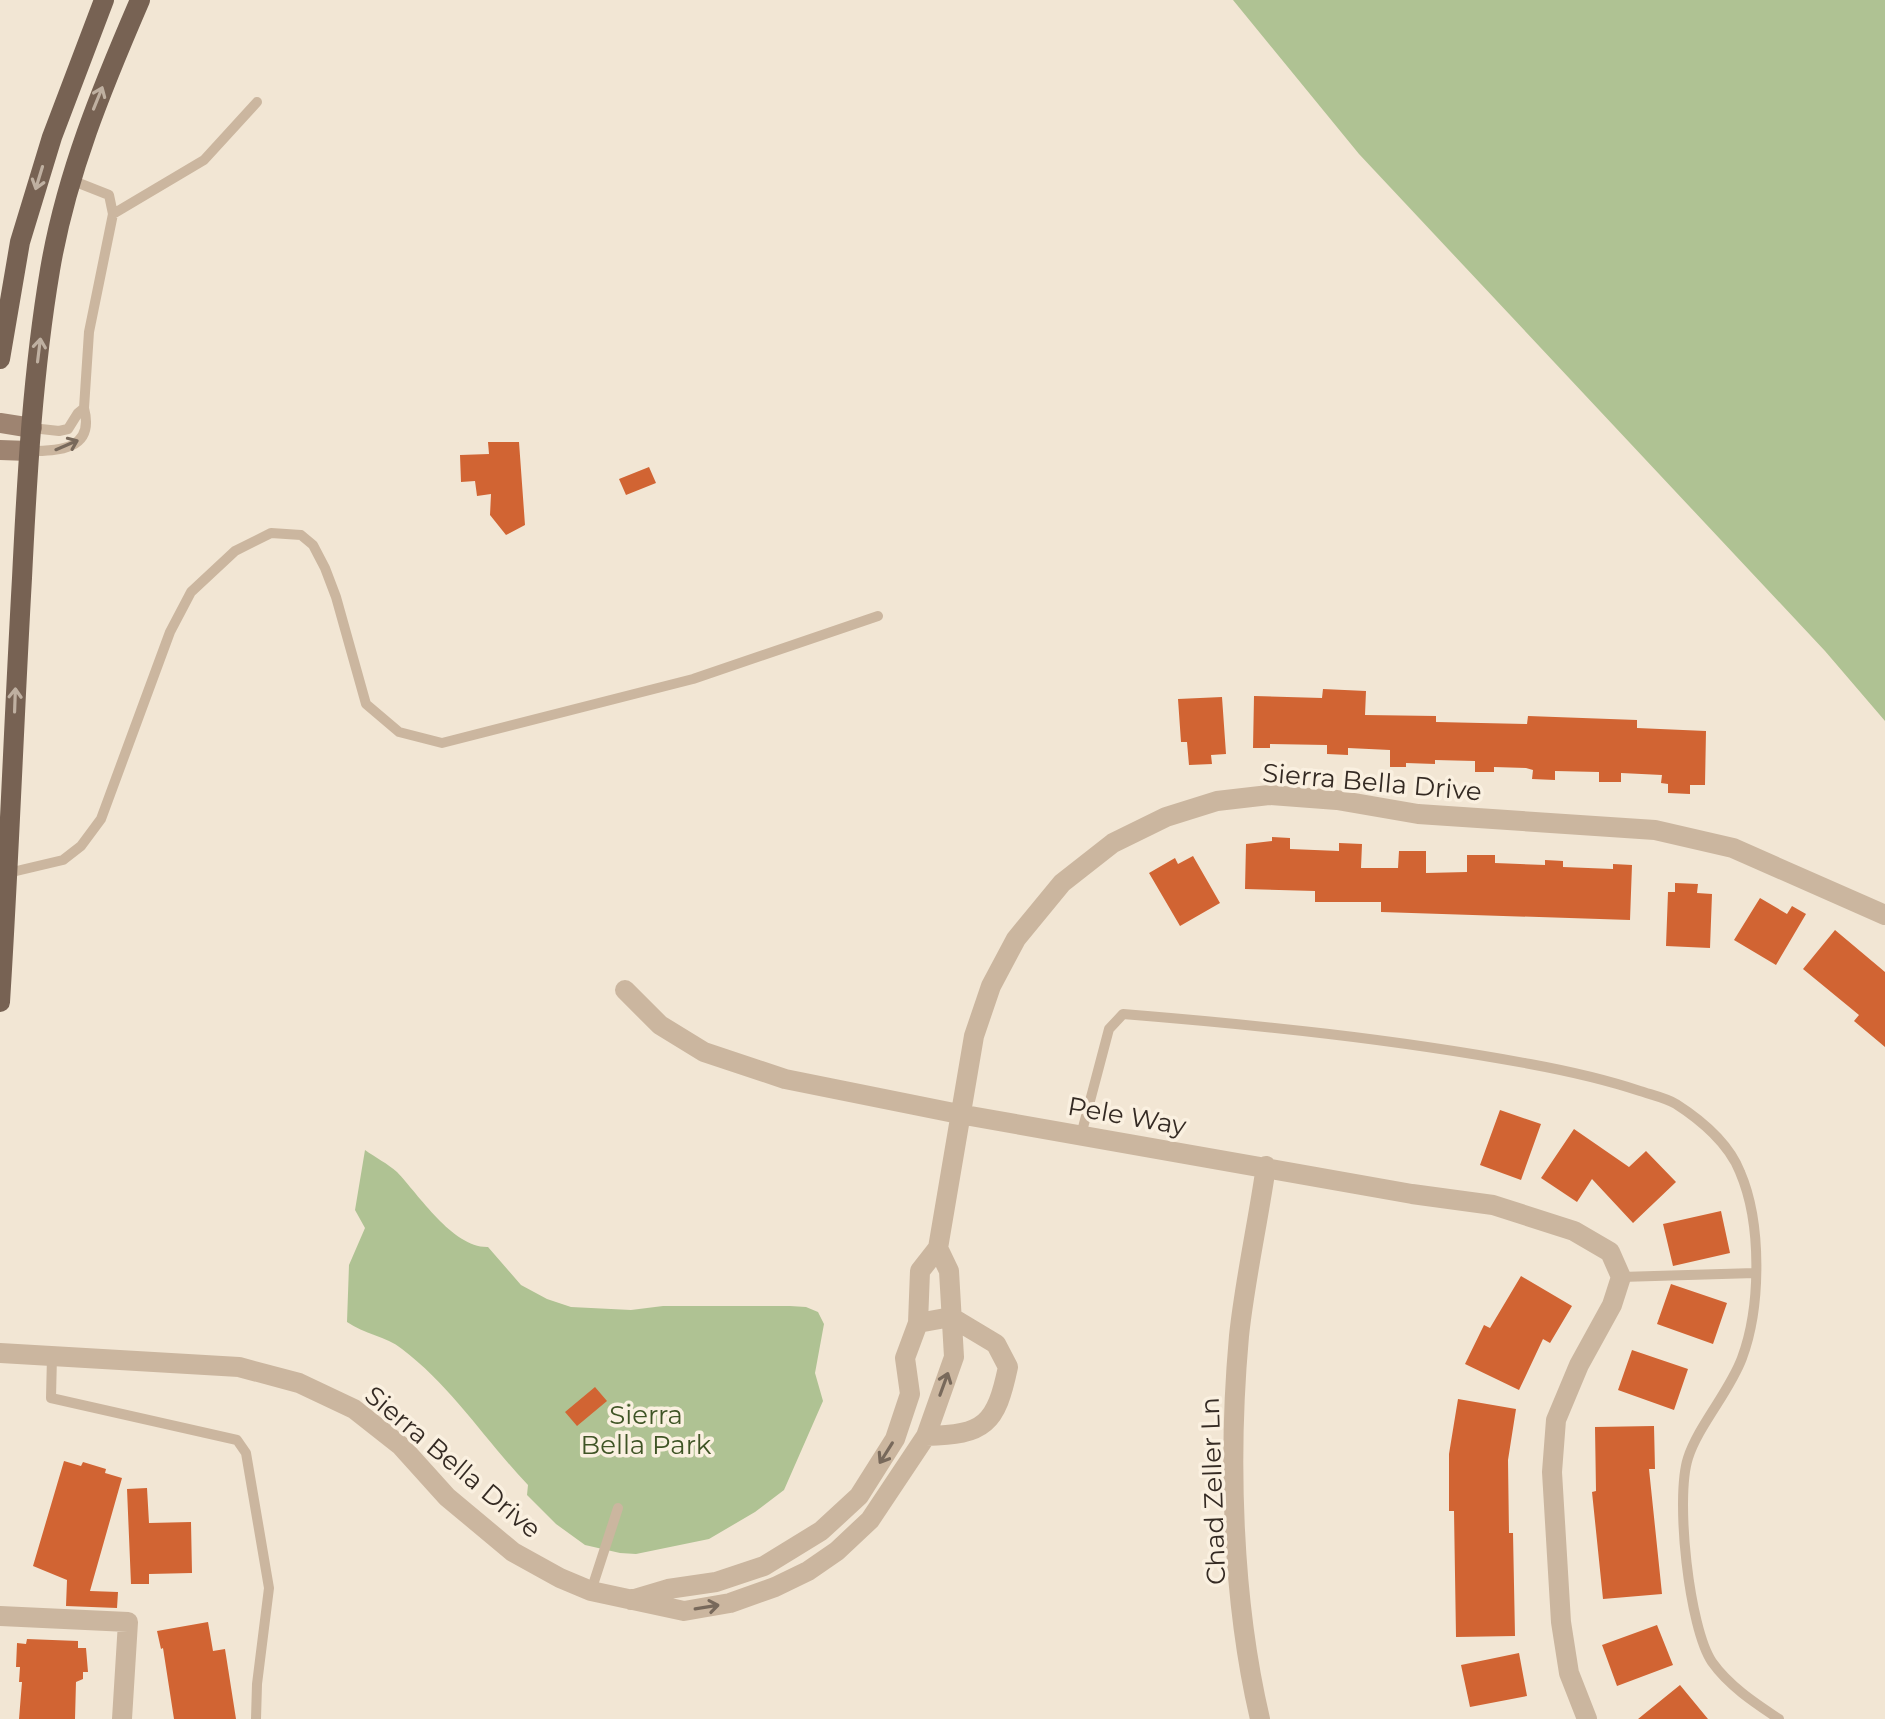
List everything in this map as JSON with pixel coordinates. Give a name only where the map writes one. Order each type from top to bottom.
[{"type":"main road","points":[[0,359],[20,242],[52,137],[104,0]]},
{"type":"main road","points":[[0,1002],[29,451],[50,268],[71,180],[95,106],[140,0]]},
{"type":"main road","points":[[0,423],[32,428]]},
{"type":"main road","points":[[0,450],[29,451]]},
{"type":"street","name":"Sierra Bella Drive","points":[[631,1600],[668,1589],[716,1582],[764,1566],[821,1531],[859,1496],[895,1439],[910,1394],[905,1358],[918,1323],[920,1271],[938,1248],[974,1036],[991,986],[1016,939],[1062,883],[1113,843],[1166,817],[1217,801],[1269,795],[1337,800],[1418,814],[1655,830],[1733,848],[1885,915]]},
{"type":"street","name":"Pele Way","points":[[625,990],[660,1025],[704,1052],[785,1079],[959,1114],[1412,1194],[1493,1205],[1574,1231],[1610,1252],[1621,1277]]},
{"type":"street","name":"Chad Zeller Ln","points":[[1260,1719],[1245,1645],[1232,1429],[1240,1332],[1266,1166]]},
{"type":"street","name":"Sierra Bella Drive","points":[[0,1353],[239,1367],[299,1383],[354,1409],[401,1446],[447,1497],[513,1552],[591,1591],[684,1611],[730,1603],[808,1571],[837,1551],[870,1520],[926,1436],[954,1357],[949,1271],[938,1248]]},
{"type":"street","points":[[1587,1719],[1569,1673],[1561,1622],[1552,1472],[1556,1420],[1579,1365],[1612,1305],[1621,1277]]},
{"type":"street","points":[[918,1323],[951,1317],[996,1344],[1008,1367],[996,1412],[982,1424],[956,1436],[926,1436]]},
{"type":"street","points":[[0,1616],[128,1622],[122,1719]]},
{"type":"lane","points":[[113,214],[204,160],[257,102]]},
{"type":"lane","points":[[29,451],[57,451],[77,443],[84,435],[86,425],[84,408],[89,332],[113,214],[109,195],[71,180]]},
{"type":"lane","points":[[32,428],[68,429],[84,408]]},
{"type":"lane","points":[[8,873],[63,860],[81,846],[101,819],[170,632],[191,592],[235,551],[271,533],[301,535],[313,545],[336,597],[366,704],[399,732],[442,743],[693,679],[878,616]]},
{"type":"lane","points":[[1081,1135],[1109,1029],[1123,1014],[1286,1028],[1479,1054],[1588,1074],[1673,1102],[1701,1122],[1723,1144],[1740,1171],[1752,1214],[1755,1273],[1752,1323],[1742,1361],[1688,1458],[1683,1499],[1690,1594],[1699,1637],[1711,1661],[1728,1681],[1779,1719]]},
{"type":"lane","points":[[1621,1277],[1755,1273]]},
{"type":"lane","points":[[52,1356],[51,1398],[237,1440],[246,1453],[269,1588],[257,1684],[256,1719]]},
{"type":"lane","points":[[591,1591],[618,1508]]},
{"type":"green space","points":[[1233,0],[1885,0],[1885,721],[1825,651],[1359,154]]},
{"type":"green space","name":"Sierra Bella Park","points":[[365,1150],[397,1172],[450,1230],[475,1245],[488,1247],[521,1285],[547,1299],[571,1307],[631,1310],[663,1306],[790,1306],[818,1312],[824,1324],[815,1373],[823,1401],[784,1490],[755,1512],[709,1539],[636,1554],[585,1545],[556,1524],[527,1495],[528,1485],[437,1380],[396,1345],[347,1322],[349,1265],[365,1228],[355,1210]]},
{"type":"building","points":[[488,442],[519,442],[525,525],[506,535],[490,515],[491,494],[477,496],[475,481],[461,482],[460,455],[489,454]]},
{"type":"building","points":[[649,467],[656,483],[626,495],[619,479]]},
{"type":"building","points":[[1323,689],[1366,691],[1365,715],[1436,716],[1436,722],[1527,724],[1528,716],[1637,720],[1637,728],[1706,731],[1705,785],[1690,785],[1690,794],[1668,793],[1668,784],[1661,783],[1662,775],[1621,773],[1621,782],[1599,782],[1599,772],[1555,771],[1555,780],[1532,779],[1533,770],[1526,768],[1494,767],[1494,772],[1475,772],[1475,761],[1435,760],[1435,764],[1406,763],[1406,767],[1390,767],[1390,750],[1348,748],[1348,755],[1327,754],[1327,745],[1270,744],[1270,748],[1253,748],[1254,696],[1322,698]]},
{"type":"building","points":[[1222,697],[1226,754],[1211,755],[1212,764],[1189,765],[1187,742],[1181,742],[1178,699]]},
{"type":"building","points":[[1272,837],[1290,838],[1290,849],[1339,851],[1339,843],[1362,844],[1361,868],[1398,868],[1399,851],[1426,851],[1426,873],[1467,872],[1467,855],[1495,855],[1495,863],[1545,865],[1545,860],[1563,861],[1563,867],[1613,869],[1613,864],[1632,865],[1630,920],[1381,912],[1381,902],[1315,902],[1315,891],[1245,889],[1246,844],[1272,841]]},
{"type":"building","points":[[1193,856],[1220,903],[1180,926],[1149,873],[1175,858],[1178,864]]},
{"type":"building","points":[[1675,883],[1698,884],[1697,893],[1712,894],[1710,948],[1666,946],[1668,892],[1675,892]]},
{"type":"building","points":[[1760,898],[1787,914],[1792,906],[1806,914],[1776,965],[1734,940]]},
{"type":"building","points":[[1835,930],[1885,972],[1885,1047],[1854,1021],[1859,1015],[1803,969]]},
{"type":"building","points":[[1500,1110],[1541,1124],[1521,1180],[1480,1165]]},
{"type":"building","points":[[1574,1129],[1629,1167],[1646,1151],[1676,1182],[1633,1223],[1592,1179],[1577,1202],[1541,1178]]},
{"type":"building","points":[[1721,1211],[1730,1253],[1673,1266],[1663,1224]]},
{"type":"building","points":[[1521,1276],[1572,1306],[1550,1343],[1543,1339],[1519,1390],[1465,1364],[1484,1325],[1490,1328]]},
{"type":"building","points":[[1671,1284],[1727,1303],[1713,1344],[1657,1324]]},
{"type":"building","points":[[1632,1350],[1688,1369],[1674,1410],[1618,1390]]},
{"type":"building","points":[[595,1387],[607,1401],[577,1426],[565,1412]]},
{"type":"building","points":[[1458,1399],[1516,1409],[1508,1460],[1515,1636],[1456,1637],[1454,1511],[1449,1511],[1449,1454]]},
{"type":"building","points":[[1654,1426],[1655,1469],[1649,1469],[1662,1594],[1603,1599],[1592,1492],[1596,1491],[1595,1427]]},
{"type":"building","points":[[64,1461],[81,1466],[83,1462],[122,1478],[90,1591],[118,1592],[117,1608],[66,1606],[67,1580],[33,1566]]},
{"type":"building","points":[[147,1488],[149,1523],[191,1522],[192,1573],[149,1574],[149,1584],[131,1584],[127,1489]]},
{"type":"building","points":[[208,1622],[213,1651],[225,1649],[236,1719],[174,1719],[163,1648],[157,1631]]},
{"type":"building","points":[[1657,1625],[1673,1665],[1617,1686],[1602,1645]]},
{"type":"building","points":[[27,1639],[78,1641],[78,1648],[86,1648],[88,1672],[83,1672],[83,1679],[76,1682],[75,1719],[19,1719],[22,1682],[19,1682],[20,1667],[16,1667],[17,1643],[26,1644]]},
{"type":"building","points":[[1519,1653],[1527,1696],[1470,1707],[1461,1665]]},
{"type":"building","points":[[1680,1685],[1708,1719],[1638,1719]]}]
